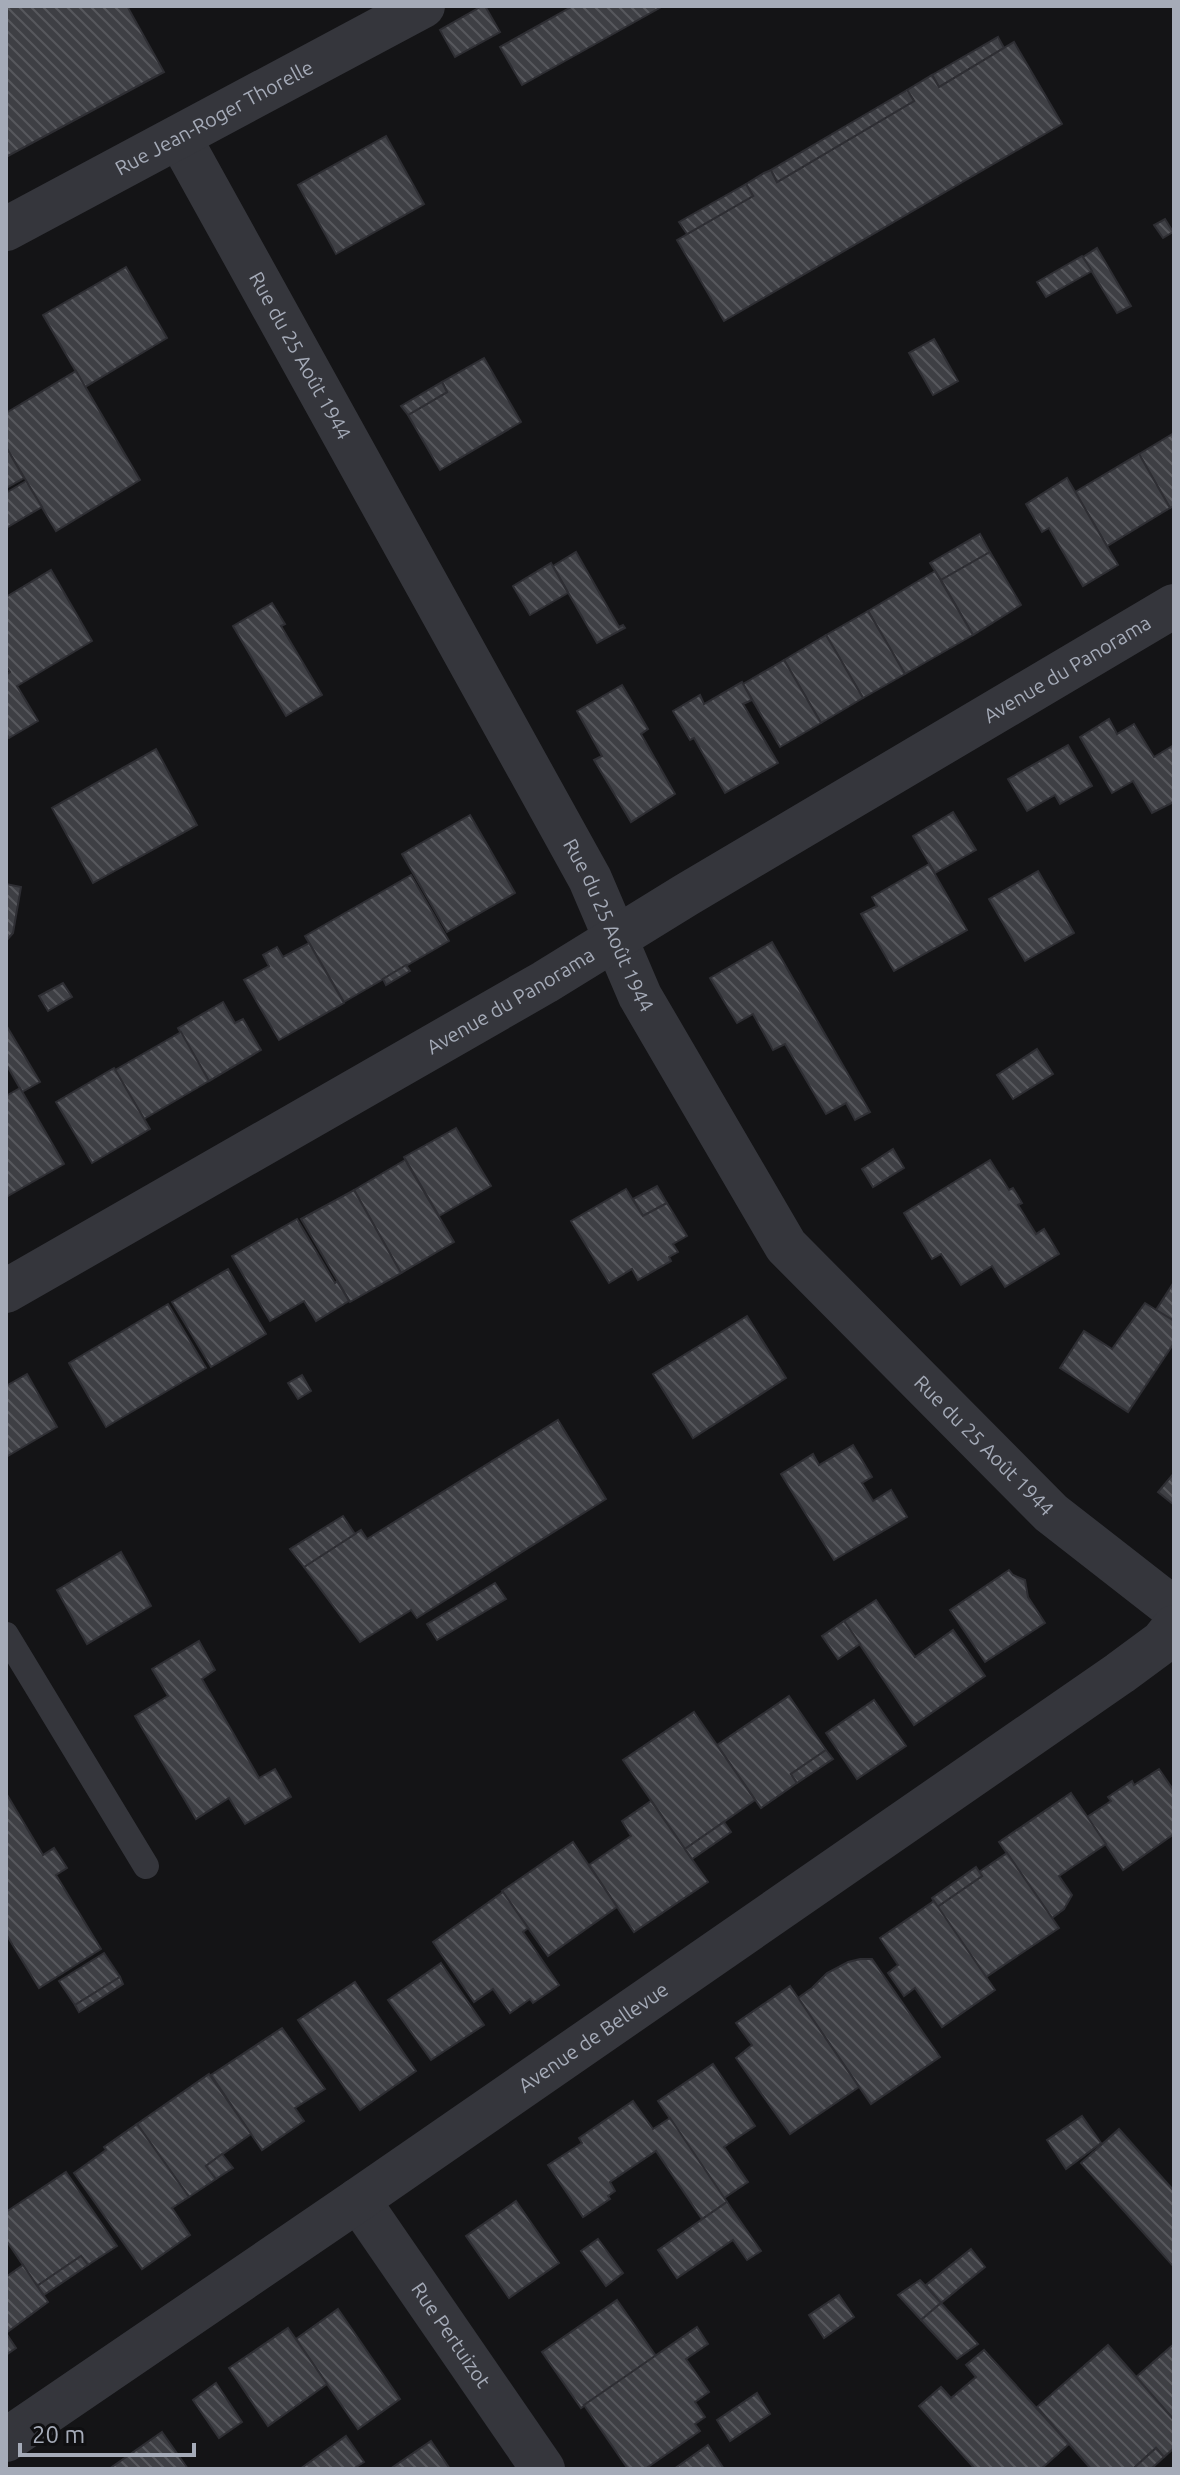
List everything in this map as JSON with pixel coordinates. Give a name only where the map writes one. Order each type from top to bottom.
[{"type":"street","name":"Rue Jean-Roger Thorelle","points":[[6,229],[423,6]]},
{"type":"street","name":"Rue du 25 Août 1944","points":[[179,137],[590,879],[640,996],[786,1246],[1051,1513],[1174,1609]]},
{"type":"street","name":"Avenue du Panorama","points":[[6,1291],[545,982],[1174,606]]},
{"type":"street","name":"Avenue de Bellevue","points":[[6,2440],[1120,1673],[1162,1642],[1174,1627]]},
{"type":"street","name":"Rue Pertuizot","points":[[358,2200],[543,2469]]},
{"type":"lane","points":[[6,1635],[146,1866]]},
{"type":"building","points":[[6,6],[127,6],[164,72],[6,157]]},
{"type":"building","points":[[485,6],[500,32],[455,57],[440,30]]},
{"type":"building","points":[[573,6],[663,6],[522,85],[500,47]]},
{"type":"building","points":[[998,37],[1004,48],[939,87],[932,75]]},
{"type":"building","points":[[1014,42],[1062,124],[724,321],[677,240],[753,196],[746,184],[764,173],[771,170],[777,182],[914,101],[907,90],[932,75],[939,87]]},
{"type":"building","points":[[907,90],[914,101],[777,182],[771,170]]},
{"type":"building","points":[[386,136],[424,204],[336,254],[298,185]]},
{"type":"building","points":[[746,184],[753,196],[687,234],[679,222]]},
{"type":"building","points":[[1165,219],[1173,232],[1163,238],[1154,225]]},
{"type":"building","points":[[1097,248],[1131,306],[1117,313],[1083,257]]},
{"type":"building","points":[[1082,256],[1092,271],[1046,297],[1037,282]]},
{"type":"building","points":[[126,267],[167,338],[85,387],[43,315]]},
{"type":"building","points":[[934,339],[958,381],[933,395],[909,353]]},
{"type":"building","points":[[484,358],[521,422],[440,470],[408,415],[447,392],[442,382]]},
{"type":"building","points":[[76,371],[140,480],[56,531],[6,447],[6,413]]},
{"type":"building","points":[[442,382],[447,392],[408,415],[401,406]]},
{"type":"building","points":[[1174,433],[1174,506],[1170,508],[1139,454]]},
{"type":"building","points":[[6,447],[24,478],[6,488]]},
{"type":"building","points":[[1139,454],[1170,508],[1107,546],[1075,492]]},
{"type":"building","points":[[1067,478],[1118,565],[1083,586],[1049,528],[1042,532],[1026,504]]},
{"type":"building","points":[[26,481],[42,507],[6,528],[6,493]]},
{"type":"building","points":[[980,534],[990,552],[941,580],[930,563]]},
{"type":"building","points":[[576,552],[619,627],[623,625],[625,628],[597,643],[553,566]]},
{"type":"building","points":[[990,552],[1021,605],[973,635],[941,580]]},
{"type":"building","points":[[551,563],[568,593],[530,615],[513,586]]},
{"type":"building","points":[[51,570],[92,641],[17,686],[38,721],[9,738],[6,733],[6,675],[10,672],[6,666],[6,597]]},
{"type":"building","points":[[935,571],[973,635],[905,674],[868,611]]},
{"type":"building","points":[[272,603],[285,624],[281,626],[322,695],[286,716],[233,626]]},
{"type":"building","points":[[868,611],[905,674],[863,698],[826,635]]},
{"type":"building","points":[[826,635],[863,698],[821,723],[784,660]]},
{"type":"building","points":[[784,660],[821,723],[780,747],[743,684]]},
{"type":"building","points":[[742,682],[752,700],[743,704],[778,763],[725,793],[694,738],[690,740],[673,711],[700,695],[704,704]]},
{"type":"building","points":[[622,685],[648,729],[641,734],[675,794],[631,822],[594,760],[602,756],[577,711]]},
{"type":"building","points":[[1109,719],[1117,734],[1134,724],[1154,757],[1174,745],[1174,802],[1152,813],[1133,781],[1112,793],[1080,737]]},
{"type":"building","points":[[1068,745],[1092,786],[1060,804],[1055,795],[1027,811],[1008,779]]},
{"type":"building","points":[[156,749],[197,825],[93,883],[52,808]]},
{"type":"building","points":[[953,812],[976,850],[935,873],[913,836]]},
{"type":"building","points":[[470,815],[515,893],[447,932],[402,854]]},
{"type":"building","points":[[929,864],[967,930],[894,971],[861,914],[877,906],[872,897]]},
{"type":"building","points":[[1038,871],[1074,933],[1025,961],[989,899]]},
{"type":"building","points":[[411,875],[449,941],[344,1002],[305,936]]},
{"type":"building","points":[[6,884],[21,887],[13,933],[6,941]]},
{"type":"building","points":[[772,942],[870,1112],[855,1120],[846,1103],[826,1114],[785,1044],[773,1050],[753,1014],[737,1023],[710,978]]},
{"type":"building","points":[[309,943],[344,1003],[279,1040],[244,980],[269,966],[263,955],[277,947],[283,957]]},
{"type":"building","points":[[406,965],[410,971],[386,985],[383,979]]},
{"type":"building","points":[[63,983],[72,997],[48,1011],[39,996]]},
{"type":"building","points":[[223,1002],[235,1023],[243,1019],[261,1050],[209,1081],[178,1028]]},
{"type":"building","points":[[6,1025],[40,1082],[22,1092],[6,1064]]},
{"type":"building","points":[[181,1032],[209,1081],[144,1119],[115,1070]]},
{"type":"building","points":[[1037,1049],[1053,1074],[1013,1099],[997,1075]]},
{"type":"building","points":[[114,1068],[150,1129],[92,1163],[56,1102]]},
{"type":"building","points":[[20,1088],[64,1164],[6,1197],[6,1096]]},
{"type":"building","points":[[456,1128],[491,1186],[439,1216],[404,1157]]},
{"type":"building","points":[[893,1149],[904,1168],[873,1187],[862,1169]]},
{"type":"building","points":[[405,1160],[454,1242],[401,1273],[354,1190]]},
{"type":"building","points":[[990,1160],[1009,1190],[1013,1188],[1022,1203],[1018,1205],[1036,1234],[1044,1229],[1059,1254],[1005,1287],[992,1266],[961,1285],[941,1254],[932,1259],[904,1213]]},
{"type":"building","points":[[657,1186],[667,1203],[643,1216],[633,1199]]},
{"type":"building","points":[[626,1189],[643,1216],[667,1203],[687,1236],[673,1244],[678,1252],[669,1257],[671,1261],[638,1280],[632,1269],[609,1283],[571,1221]]},
{"type":"building","points":[[354,1190],[401,1273],[350,1302],[301,1219]]},
{"type":"building","points":[[297,1219],[349,1301],[316,1321],[304,1301],[270,1321],[232,1256]]},
{"type":"building","points":[[228,1269],[266,1334],[211,1367],[172,1302]]},
{"type":"building","points":[[1174,1282],[1174,1321],[1156,1310]]},
{"type":"building","points":[[1145,1303],[1174,1321],[1174,1343],[1128,1412],[1060,1368],[1084,1331],[1112,1349]]},
{"type":"building","points":[[168,1304],[206,1368],[106,1427],[69,1363]]},
{"type":"building","points":[[747,1316],[786,1378],[693,1438],[653,1374]]},
{"type":"building","points":[[27,1374],[57,1427],[6,1457],[6,1386]]},
{"type":"building","points":[[302,1375],[311,1391],[298,1399],[288,1383]]},
{"type":"building","points":[[558,1420],[606,1499],[417,1618],[411,1610],[360,1642],[304,1567],[361,1530],[367,1539]]},
{"type":"building","points":[[853,1445],[872,1477],[862,1483],[873,1501],[891,1490],[907,1517],[834,1560],[781,1474],[813,1454],[819,1465]]},
{"type":"building","points":[[1174,1473],[1174,1505],[1158,1492]]},
{"type":"building","points":[[343,1516],[355,1534],[304,1567],[290,1549]]},
{"type":"building","points":[[121,1552],[151,1606],[87,1644],[57,1590]]},
{"type":"building","points":[[1009,1570],[1025,1580],[1028,1597],[1045,1623],[985,1662],[950,1610]]},
{"type":"building","points":[[495,1583],[506,1599],[437,1640],[427,1624]]},
{"type":"building","points":[[876,1600],[915,1657],[953,1630],[985,1676],[914,1725],[844,1621]]},
{"type":"building","points":[[844,1621],[860,1644],[838,1659],[822,1636]]},
{"type":"building","points":[[199,1641],[215,1670],[202,1679],[259,1778],[275,1769],[291,1797],[245,1824],[229,1798],[196,1819],[135,1716],[168,1696],[152,1669]]},
{"type":"building","points":[[789,1696],[826,1750],[791,1774],[797,1783],[761,1808],[717,1745]]},
{"type":"building","points":[[874,1700],[906,1746],[857,1779],[826,1733]]},
{"type":"building","points":[[694,1712],[755,1800],[685,1849],[623,1760]]},
{"type":"building","points":[[826,1750],[833,1759],[797,1783],[791,1774]]},
{"type":"building","points":[[1159,1769],[1174,1791],[1174,1834],[1123,1870],[1087,1817],[1111,1801],[1108,1797],[1132,1781],[1134,1785]]},
{"type":"building","points":[[6,1793],[43,1855],[54,1848],[67,1868],[56,1875],[101,1949],[39,1988],[6,1934]]},
{"type":"building","points":[[1071,1793],[1106,1844],[1059,1876],[1072,1895],[1064,1909],[1052,1918],[999,1842]]},
{"type":"building","points":[[651,1801],[708,1882],[634,1932],[589,1865],[631,1836],[622,1821]]},
{"type":"building","points":[[724,1822],[731,1832],[692,1859],[685,1849]]},
{"type":"building","points":[[573,1842],[617,1907],[548,1956],[502,1891]]},
{"type":"building","points":[[1007,1853],[1059,1928],[986,1977],[937,1907],[982,1876],[979,1872]]},
{"type":"building","points":[[976,1867],[982,1876],[937,1907],[932,1898]]},
{"type":"building","points":[[503,1892],[528,1928],[523,1932],[559,1985],[533,2003],[530,1999],[510,2013],[493,1989],[474,2002],[433,1942]]},
{"type":"building","points":[[934,1901],[995,1990],[942,2027],[915,1988],[904,1996],[888,1973],[898,1965],[880,1938]]},
{"type":"building","points":[[104,1953],[120,1977],[75,2005],[59,1981]]},
{"type":"building","points":[[860,1959],[872,1959],[940,2057],[871,2104],[798,1998],[827,1973]]},
{"type":"building","points":[[441,1963],[484,2025],[431,2060],[388,2000]]},
{"type":"building","points":[[120,1977],[123,1984],[79,2012],[75,2005]]},
{"type":"building","points":[[355,1982],[416,2071],[360,2110],[298,2020]]},
{"type":"building","points":[[790,1986],[859,2087],[790,2134],[736,2058],[752,2045],[736,2023]]},
{"type":"building","points":[[282,2028],[325,2089],[295,2108],[304,2121],[262,2150],[211,2075]]},
{"type":"building","points":[[713,2064],[755,2126],[724,2147],[748,2182],[724,2198],[658,2101]]},
{"type":"building","points":[[209,2074],[251,2134],[206,2166],[216,2179],[189,2197],[137,2124]]},
{"type":"building","points":[[633,2101],[653,2129],[670,2118],[727,2202],[702,2219],[656,2151],[610,2182],[615,2191],[608,2196],[610,2199],[583,2217],[548,2165],[582,2143],[579,2138]]},
{"type":"building","points":[[1082,2116],[1101,2143],[1066,2169],[1047,2140]]},
{"type":"building","points":[[137,2124],[189,2197],[172,2208],[190,2235],[142,2269],[74,2173]]},
{"type":"building","points":[[1119,2129],[1174,2191],[1174,2267],[1081,2163]]},
{"type":"building","points":[[222,2154],[233,2168],[216,2179],[206,2166]]},
{"type":"building","points":[[66,2172],[117,2246],[88,2265],[81,2256],[37,2286],[6,2240],[6,2212]]},
{"type":"building","points":[[516,2201],[559,2263],[509,2298],[466,2236]]},
{"type":"building","points":[[727,2202],[761,2251],[747,2260],[733,2240],[677,2278],[658,2250]]},
{"type":"building","points":[[598,2239],[623,2273],[606,2286],[581,2251]]},
{"type":"building","points":[[971,2249],[985,2267],[941,2303],[926,2285]]},
{"type":"building","points":[[81,2256],[88,2265],[44,2295],[37,2286]]},
{"type":"building","points":[[23,2265],[48,2302],[6,2333],[6,2277]]},
{"type":"building","points":[[920,2280],[941,2303],[921,2320],[898,2295]]},
{"type":"building","points":[[839,2295],[854,2317],[824,2338],[809,2315]]},
{"type":"building","points":[[617,2300],[656,2356],[581,2408],[542,2352]]},
{"type":"building","points":[[941,2303],[978,2344],[957,2359],[921,2320]]},
{"type":"building","points":[[338,2309],[400,2399],[358,2429],[296,2339]]},
{"type":"building","points":[[697,2327],[708,2344],[686,2359],[709,2392],[695,2402],[705,2417],[695,2424],[700,2431],[645,2469],[628,2469],[584,2405]]},
{"type":"building","points":[[288,2328],[327,2384],[268,2426],[229,2368]]},
{"type":"building","points":[[6,2333],[16,2348],[6,2355]]},
{"type":"building","points":[[1174,2344],[1174,2420],[1136,2377]]},
{"type":"building","points":[[1108,2345],[1174,2420],[1174,2448],[1164,2457],[1156,2448],[1135,2467],[1137,2469],[1091,2469],[1037,2407]]},
{"type":"building","points":[[984,2350],[1069,2444],[1041,2469],[975,2469],[919,2406],[941,2387],[951,2398],[976,2377],[966,2365]]},
{"type":"building","points":[[216,2383],[242,2422],[219,2438],[193,2400]]},
{"type":"building","points":[[757,2393],[770,2414],[730,2441],[717,2420]]},
{"type":"building","points":[[162,2432],[188,2469],[109,2469]]},
{"type":"building","points":[[346,2436],[364,2462],[353,2469],[300,2469]]},
{"type":"building","points":[[431,2441],[450,2469],[390,2469]]},
{"type":"building","points":[[708,2445],[724,2469],[674,2469]]},
{"type":"building","points":[[1156,2448],[1164,2457],[1151,2469],[1135,2467]]}]
